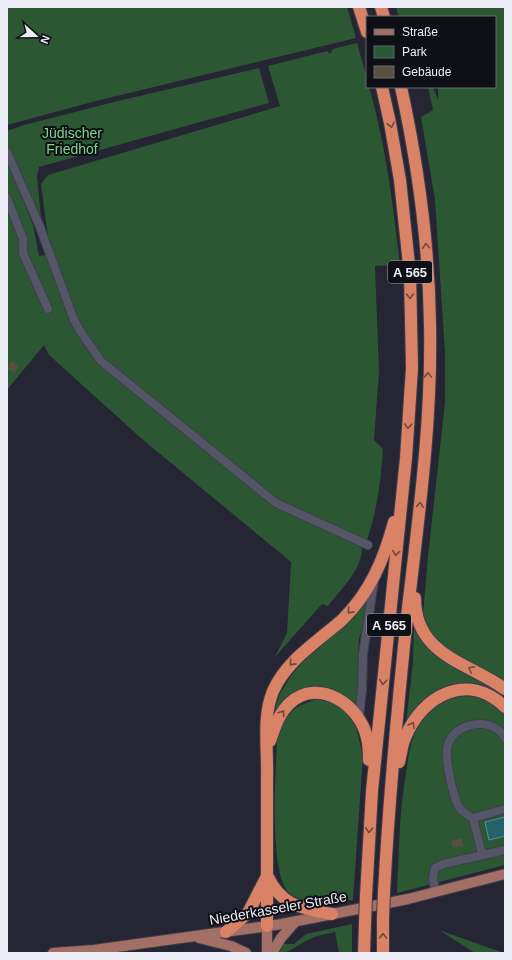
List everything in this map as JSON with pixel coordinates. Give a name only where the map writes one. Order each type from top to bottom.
[{"type":"highway","points":[[360,7],[366,28]]},
{"type":"highway","name":"A 565","points":[[364,953],[372,791],[406,458],[412,368],[410,274],[400,180],[382,88]]},
{"type":"highway","name":"A 565","points":[[383,953],[383,918],[388,816],[401,673],[426,450],[430,327],[424,225],[401,88]]},
{"type":"highway","points":[[267,926],[268,749],[266,716],[273,691],[298,656],[342,619],[361,598],[374,576],[389,541],[406,458]]},
{"type":"highway","points":[[414,558],[415,609],[419,624],[428,639],[447,657],[505,689]]},
{"type":"highway","points":[[388,816],[404,738],[416,717],[429,704],[445,693],[461,689],[472,689],[497,699],[505,707]]},
{"type":"highway","points":[[268,749],[276,722],[283,710],[290,703],[308,694],[335,696],[351,707],[359,717],[367,738],[372,791]]},
{"type":"highway","points":[[267,876],[273,888],[296,907],[332,914]]},
{"type":"highway","points":[[226,932],[248,913],[267,876]]},
{"type":"main road","name":"Niederkasseler Straße","points":[[53,953],[94,950],[295,922],[435,892],[505,874]]},
{"type":"main road","points":[[272,953],[281,938],[295,922]]},
{"type":"main road","points":[[267,926],[267,953]]},
{"type":"main road","points":[[191,937],[231,946],[246,953]]},
{"type":"lane","points":[[7,152],[40,227],[74,320],[101,361],[276,503],[368,545]]},
{"type":"lane","points":[[7,198],[23,239],[23,253],[48,309]]},
{"type":"lane","points":[[359,717],[362,690],[363,654],[374,576]]},
{"type":"lane","points":[[482,854],[473,818],[461,811],[457,803],[446,758],[448,744],[457,732],[470,725],[484,724],[498,730],[505,738]]},
{"type":"lane","points":[[473,818],[505,809]]},
{"type":"lane","points":[[435,892],[433,877],[435,868],[482,854],[505,850]]},
{"type":"green space","points":[[7,7],[347,7],[356,38],[92,102],[7,125]]},
{"type":"green space","points":[[396,7],[505,7],[505,684],[444,647],[430,632],[423,615],[445,403],[445,352],[435,200],[421,117],[433,110],[428,88],[433,88],[438,100],[438,88],[496,88],[496,16],[399,16]]},
{"type":"green space","points":[[357,43],[366,75],[366,88],[369,88],[380,131],[392,198],[400,265],[375,266],[379,371],[374,440],[383,449],[380,484],[376,506],[367,540],[364,541],[285,505],[107,362],[79,323],[49,244],[41,184],[48,175],[280,106],[268,66],[327,51],[330,54],[333,49]]},
{"type":"green space","name":"Jüdischer Friedhof","points":[[259,68],[269,103],[39,167],[37,177],[42,227],[7,147],[7,131],[24,125],[118,101]]},
{"type":"green space","points":[[7,160],[33,225],[39,256],[46,255],[53,277],[82,343],[102,365],[275,507],[358,545],[362,549],[361,557],[354,572],[328,606],[322,604],[275,657],[287,633],[291,562],[142,439],[49,355],[44,345],[7,390]]},
{"type":"green space","points":[[369,596],[366,616],[359,639],[358,657],[360,678],[357,709],[353,704],[340,695],[330,691],[321,691],[305,698],[282,712],[273,714],[280,694],[291,676],[308,656],[346,623]]},
{"type":"green space","points":[[414,621],[498,693],[482,685],[452,684],[419,703],[406,723],[413,662]]},
{"type":"green space","points":[[455,696],[482,698],[505,713],[505,865],[397,893],[402,803],[412,743],[418,726],[429,711],[444,700]]},
{"type":"green space","points":[[320,698],[342,707],[356,727],[363,756],[353,900],[312,901],[297,898],[290,894],[283,884],[279,867],[275,821],[277,739],[283,722],[291,711]]},
{"type":"green space","points":[[352,924],[352,953],[339,953],[335,932],[313,938],[291,950],[279,953],[282,944],[294,944],[306,934]]},
{"type":"green space","points":[[439,930],[504,953],[475,953]]},
{"type":"shaded area","points":[[505,817],[505,836],[489,840],[485,822]]},
{"type":"building","points":[[11,361],[19,366],[14,373],[7,369]]},
{"type":"building","points":[[461,838],[463,846],[453,848],[451,841]]}]
